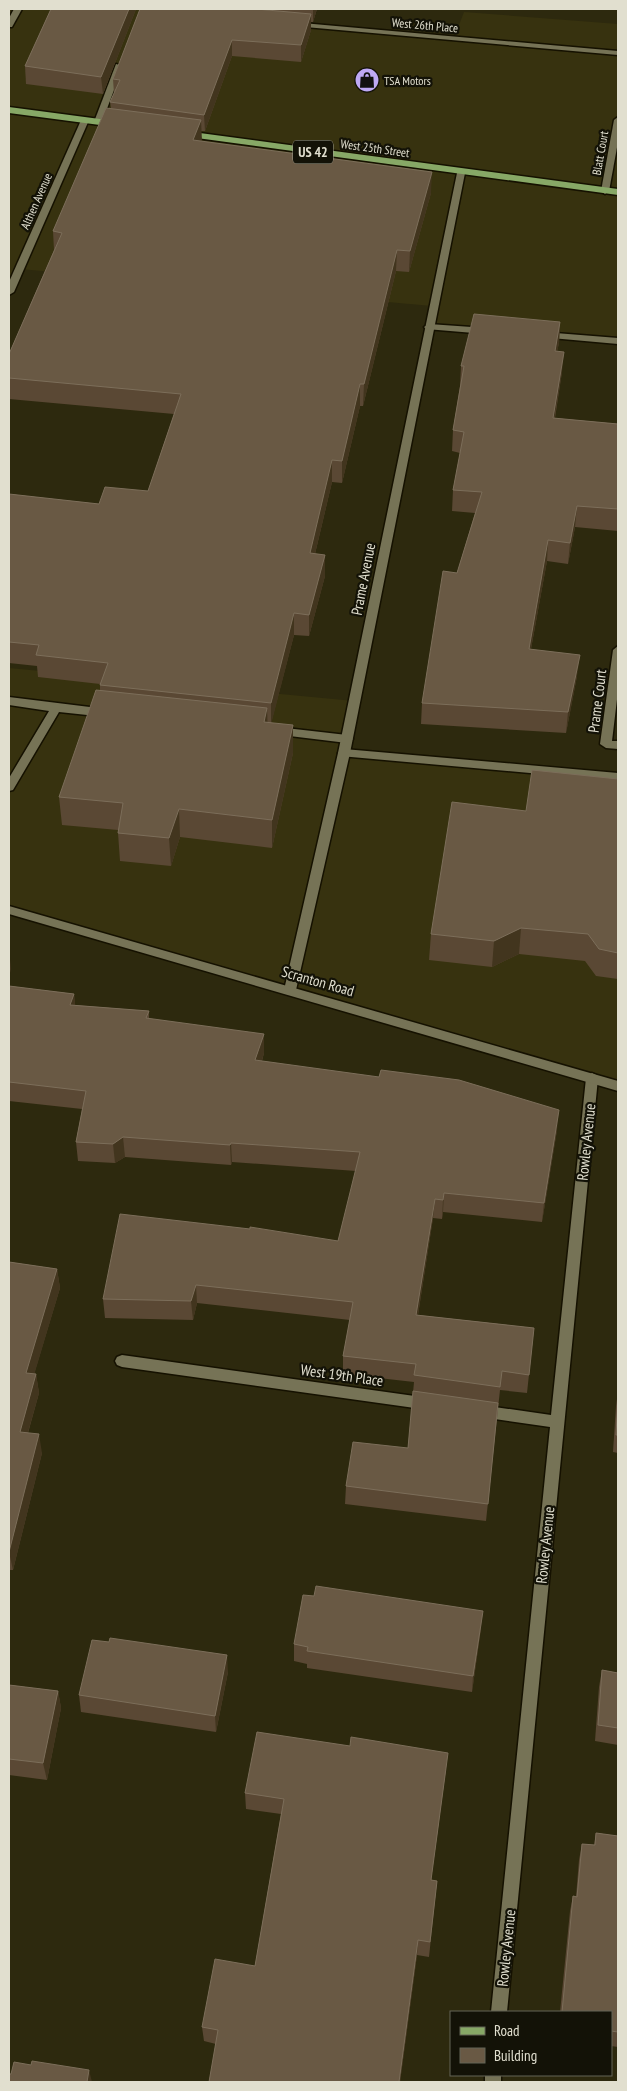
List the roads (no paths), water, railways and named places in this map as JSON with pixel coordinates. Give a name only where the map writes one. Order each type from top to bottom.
[{"type":"main road","points":[[9,110],[128,126]]},
{"type":"main road","name":"West 25th Street","points":[[177,133],[618,192]]},
{"type":"street","points":[[9,26],[18,9]]},
{"type":"street","name":"West 26th Place","points":[[286,24],[618,53]]},
{"type":"street","points":[[98,122],[123,55]]},
{"type":"street","name":"Althen Avenue","points":[[9,292],[85,120]]},
{"type":"street","name":"Blatt Court","points":[[605,191],[618,120]]},
{"type":"street","name":"Prame Avenue","points":[[290,990],[347,739],[428,327],[461,172]]},
{"type":"street","points":[[428,327],[493,332]]},
{"type":"street","points":[[532,334],[618,341]]},
{"type":"street","name":"Prame Court","points":[[618,650],[606,744],[618,745]]},
{"type":"street","points":[[9,701],[115,714]]},
{"type":"street","points":[[9,788],[56,708]]},
{"type":"street","points":[[261,730],[347,739]]},
{"type":"street","points":[[344,753],[618,777]]},
{"type":"street","name":"Scranton Road","points":[[9,910],[618,1086]]},
{"type":"street","name":"Rowley Avenue","points":[[500,2011],[592,1078]]},
{"type":"street","name":"West 19th Place","points":[[122,1361],[443,1406]]},
{"type":"street","points":[[463,1409],[558,1422]]},
{"type":"place","name":"TSA Motors","points":[[367,80]]}]
